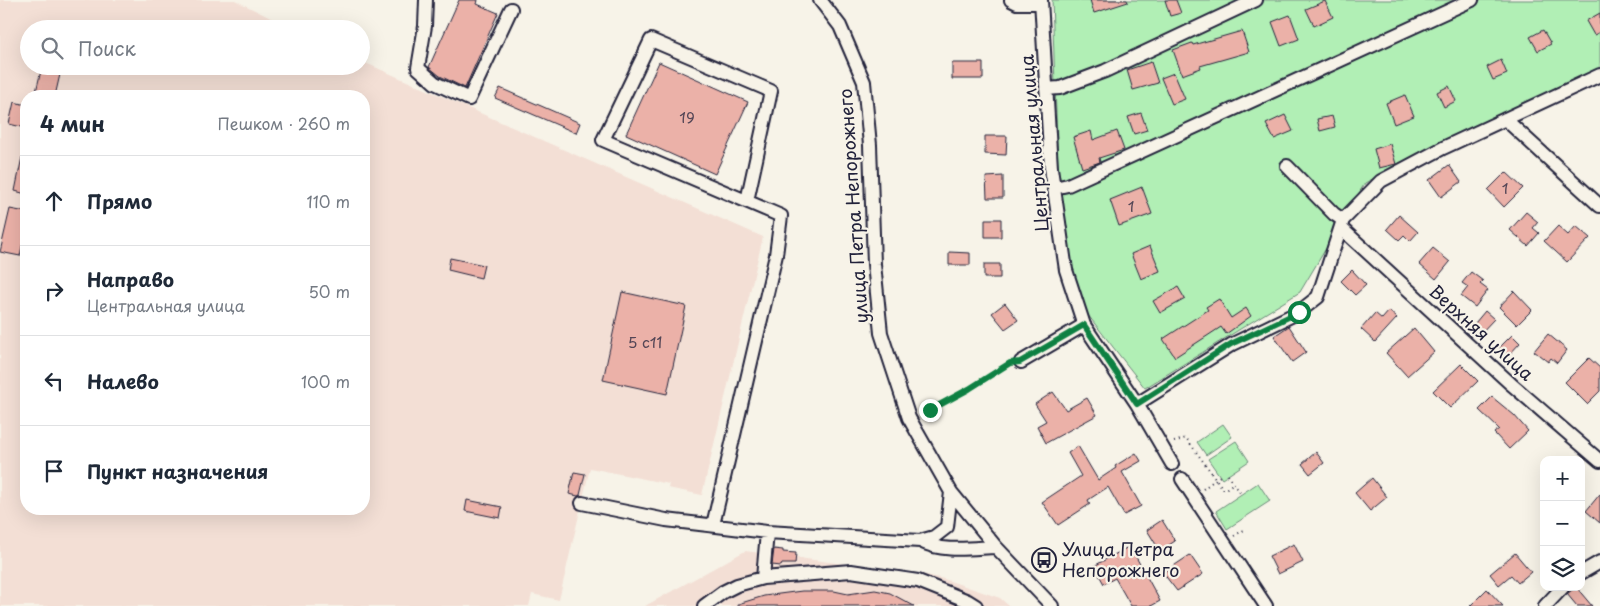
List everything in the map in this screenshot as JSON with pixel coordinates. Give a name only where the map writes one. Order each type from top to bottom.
[{"type":"street","points":[[426,0],[425,26],[418,68],[435,83],[469,99],[511,9]]},
{"type":"street","name":"улица Петра Непорожнего","points":[[820,0],[840,26],[864,82],[870,145],[874,264],[881,334],[909,418],[951,492],[996,548],[1052,606]]},
{"type":"street","points":[[1010,0],[1017,3],[1041,1]]},
{"type":"street","points":[[1046,88],[1060,88],[1105,71],[1256,0]]},
{"type":"street","points":[[1054,188],[1068,185],[1472,0]]},
{"type":"street","name":"Центральная улица","points":[[1041,1],[1051,168],[1066,270],[1084,325],[1137,404],[1172,464]]},
{"type":"street","points":[[712,525],[776,256],[781,216],[603,140],[651,40],[772,91],[747,201]]},
{"type":"street","points":[[1137,404],[1231,344],[1299,312],[1318,296],[1342,224],[1381,182],[1443,148],[1600,75]]},
{"type":"street","points":[[1505,119],[1600,206]]},
{"type":"street","name":"Верхняя улица","points":[[1287,166],[1342,224],[1511,384],[1600,461]]},
{"type":"street","points":[[1020,362],[1084,325]]},
{"type":"street","points":[[1182,479],[1266,606]]},
{"type":"street","points":[[582,503],[666,520],[767,532],[920,541],[934,537],[947,527],[951,492]]},
{"type":"street","points":[[763,578],[767,532]]},
{"type":"street","points":[[920,541],[932,547],[962,549],[996,548]]},
{"type":"street","points":[[1585,571],[1600,562]]},
{"type":"street","points":[[704,606],[723,592],[737,585],[763,578],[850,571],[918,581],[976,606]]},
{"type":"street","points":[[1545,606],[1560,591]]},
{"type":"path","points":[[925,412],[969,389],[1010,363],[1020,362]]},
{"type":"path","points":[[1168,444],[1186,438],[1224,490],[1234,483]]},
{"type":"path","points":[[1228,475],[1242,494]]},
{"type":"path","points":[[1193,496],[1220,476]]},
{"type":"shaded area","points":[[0,0],[235,0],[274,20],[20,20],[20,75],[370,75],[370,65],[763,237],[702,495],[668,488],[669,484],[590,468],[559,600],[532,594],[529,606],[0,606]]},
{"type":"shaded area","points":[[745,551],[922,574],[944,579],[1000,598],[1009,606],[645,606]]},
{"type":"green space","points":[[1052,0],[1600,0],[1600,68],[1462,132],[1365,183],[1300,292],[1145,388],[1070,292],[1058,169]]},
{"type":"green space","points":[[1223,424],[1232,437],[1206,455],[1197,442]]},
{"type":"green space","points":[[1236,441],[1249,461],[1222,479],[1208,459]]},
{"type":"green space","points":[[1258,483],[1270,501],[1227,529],[1216,511]]},
{"type":"building","points":[[459,0],[478,0],[477,4],[498,13],[465,88],[440,76],[429,67]]},
{"type":"building","points":[[1090,0],[1127,0],[1128,2],[1094,13]]},
{"type":"building","points":[[1165,0],[1176,0],[1181,13],[1170,16]]},
{"type":"building","points":[[1325,1],[1333,17],[1314,26],[1306,9]]},
{"type":"building","points":[[1600,13],[1600,32],[1594,35],[1586,21]]},
{"type":"building","points":[[1290,15],[1299,39],[1281,46],[1272,22]]},
{"type":"building","points":[[1543,30],[1551,44],[1538,51],[1530,37]]},
{"type":"building","points":[[1242,31],[1249,52],[1200,66],[1201,68],[1182,75],[1173,50],[1192,43],[1193,45]]},
{"type":"building","points":[[1501,60],[1507,74],[1493,80],[1487,67]]},
{"type":"building","points":[[659,62],[748,102],[715,174],[626,134]]},
{"type":"building","points":[[1151,62],[1158,83],[1133,90],[1127,70]]},
{"type":"building","points":[[952,63],[983,63],[983,79],[952,79]]},
{"type":"building","points":[[1174,73],[1185,99],[1172,104],[1161,78]]},
{"type":"building","points":[[40,75],[60,75],[56,90],[36,90]]},
{"type":"building","points":[[1449,86],[1456,101],[1444,107],[1437,92]]},
{"type":"building","points":[[500,88],[580,123],[576,133],[495,98]]},
{"type":"building","points":[[1405,95],[1414,116],[1394,124],[1386,103]]},
{"type":"building","points":[[14,102],[20,104],[20,127],[9,124]]},
{"type":"building","points":[[1141,113],[1147,130],[1134,134],[1128,117]]},
{"type":"building","points":[[1285,115],[1293,131],[1274,139],[1266,124]]},
{"type":"building","points":[[1332,116],[1335,127],[1320,131],[1317,119]]},
{"type":"building","points":[[1091,131],[1093,140],[1117,131],[1124,150],[1099,158],[1100,162],[1082,168],[1073,137]]},
{"type":"building","points":[[985,136],[1007,136],[1006,155],[985,154]]},
{"type":"building","points":[[1390,144],[1396,164],[1379,168],[1374,149]]},
{"type":"building","points":[[1449,165],[1461,182],[1441,197],[1429,180]]},
{"type":"building","points":[[20,167],[20,192],[15,191]]},
{"type":"building","points":[[1506,172],[1523,188],[1504,207],[1488,190]]},
{"type":"building","points":[[1003,176],[1003,198],[987,198],[986,177]]},
{"type":"building","points":[[1142,187],[1152,214],[1119,226],[1110,200]]},
{"type":"building","points":[[10,209],[20,211],[20,256],[0,252]]},
{"type":"building","points":[[1526,212],[1538,222],[1533,228],[1539,233],[1528,246],[1510,230]]},
{"type":"building","points":[[1399,215],[1418,232],[1410,241],[1404,235],[1399,240],[1387,229]]},
{"type":"building","points":[[985,219],[1001,219],[1001,237],[985,237]]},
{"type":"building","points":[[1558,226],[1568,235],[1576,226],[1590,238],[1567,262],[1544,241]]},
{"type":"building","points":[[1150,246],[1160,271],[1141,279],[1131,254]]},
{"type":"building","points":[[1433,248],[1450,262],[1436,279],[1419,264]]},
{"type":"building","points":[[949,252],[970,253],[970,265],[949,265]]},
{"type":"building","points":[[450,258],[484,265],[481,278],[448,270]]},
{"type":"building","points":[[984,264],[1000,264],[1000,278],[984,278]]},
{"type":"building","points":[[1352,270],[1366,285],[1355,295],[1341,281]]},
{"type":"building","points":[[1471,272],[1483,281],[1480,284],[1488,290],[1475,307],[1461,296],[1468,287],[1462,283]]},
{"type":"building","points":[[1178,287],[1185,299],[1160,313],[1153,301]]},
{"type":"building","points":[[1514,291],[1532,310],[1517,325],[1499,307]]},
{"type":"building","points":[[622,292],[686,306],[667,394],[603,380]]},
{"type":"building","points":[[1219,299],[1231,318],[1246,308],[1251,316],[1226,334],[1221,327],[1175,357],[1163,339],[1208,310],[1206,307]]},
{"type":"building","points":[[1005,303],[1018,320],[1005,329],[992,313]]},
{"type":"building","points":[[1389,311],[1397,318],[1375,342],[1361,329],[1375,313],[1382,319]]},
{"type":"building","points":[[1485,311],[1494,319],[1478,336],[1470,329]]},
{"type":"building","points":[[1289,326],[1306,352],[1292,362],[1274,336]]},
{"type":"building","points":[[1414,328],[1434,352],[1407,376],[1386,353]]},
{"type":"building","points":[[1548,334],[1567,350],[1557,363],[1551,358],[1548,362],[1534,351]]},
{"type":"building","points":[[1512,335],[1520,343],[1508,356],[1499,348]]},
{"type":"building","points":[[1589,358],[1600,368],[1600,391],[1587,404],[1565,382]]},
{"type":"building","points":[[1461,364],[1478,381],[1450,408],[1433,391]]},
{"type":"building","points":[[1053,392],[1066,410],[1087,398],[1097,415],[1046,443],[1037,426],[1046,421],[1035,404]]},
{"type":"building","points":[[1492,397],[1514,415],[1528,431],[1509,449],[1494,433],[1499,429],[1479,410]]},
{"type":"building","points":[[1078,446],[1098,480],[1116,468],[1115,466],[1136,453],[1141,461],[1122,472],[1141,506],[1124,515],[1108,487],[1088,500],[1090,504],[1058,525],[1042,502],[1081,476],[1068,453]]},
{"type":"building","points":[[1316,452],[1324,463],[1310,474],[1302,464]]},
{"type":"building","points":[[574,472],[585,474],[580,495],[578,496],[569,494]]},
{"type":"building","points":[[1372,478],[1387,497],[1370,511],[1355,493]]},
{"type":"building","points":[[1600,494],[1600,523],[1586,511]]},
{"type":"building","points":[[467,500],[502,507],[500,518],[465,511]]},
{"type":"building","points":[[1162,520],[1175,541],[1160,551],[1147,530]]},
{"type":"building","points":[[1294,544],[1303,562],[1278,574],[1269,556]]},
{"type":"building","points":[[1130,546],[1160,601],[1151,606],[1131,606],[1115,578],[1104,584],[1094,566]]},
{"type":"building","points":[[774,549],[796,553],[795,564],[772,565]]},
{"type":"building","points":[[1515,553],[1531,572],[1518,583],[1511,575],[1499,585],[1490,574]]},
{"type":"building","points":[[1190,555],[1203,574],[1177,591],[1163,573]]},
{"type":"building","points":[[1487,589],[1503,606],[1470,606]]},
{"type":"building","points":[[875,590],[890,593],[914,606],[738,606],[738,604],[764,596],[802,591],[834,591],[848,594]]},
{"type":"building","points":[[1571,591],[1579,591],[1592,606],[1577,606],[1567,594]]},
{"type":"place","name":"Улица Петра Непорожнего","points":[[1044,560]]},
{"type":"route","points":[[930,410],[969,389],[1010,363],[1020,362],[1084,325],[1137,404],[1231,344],[1299,312]]}]
